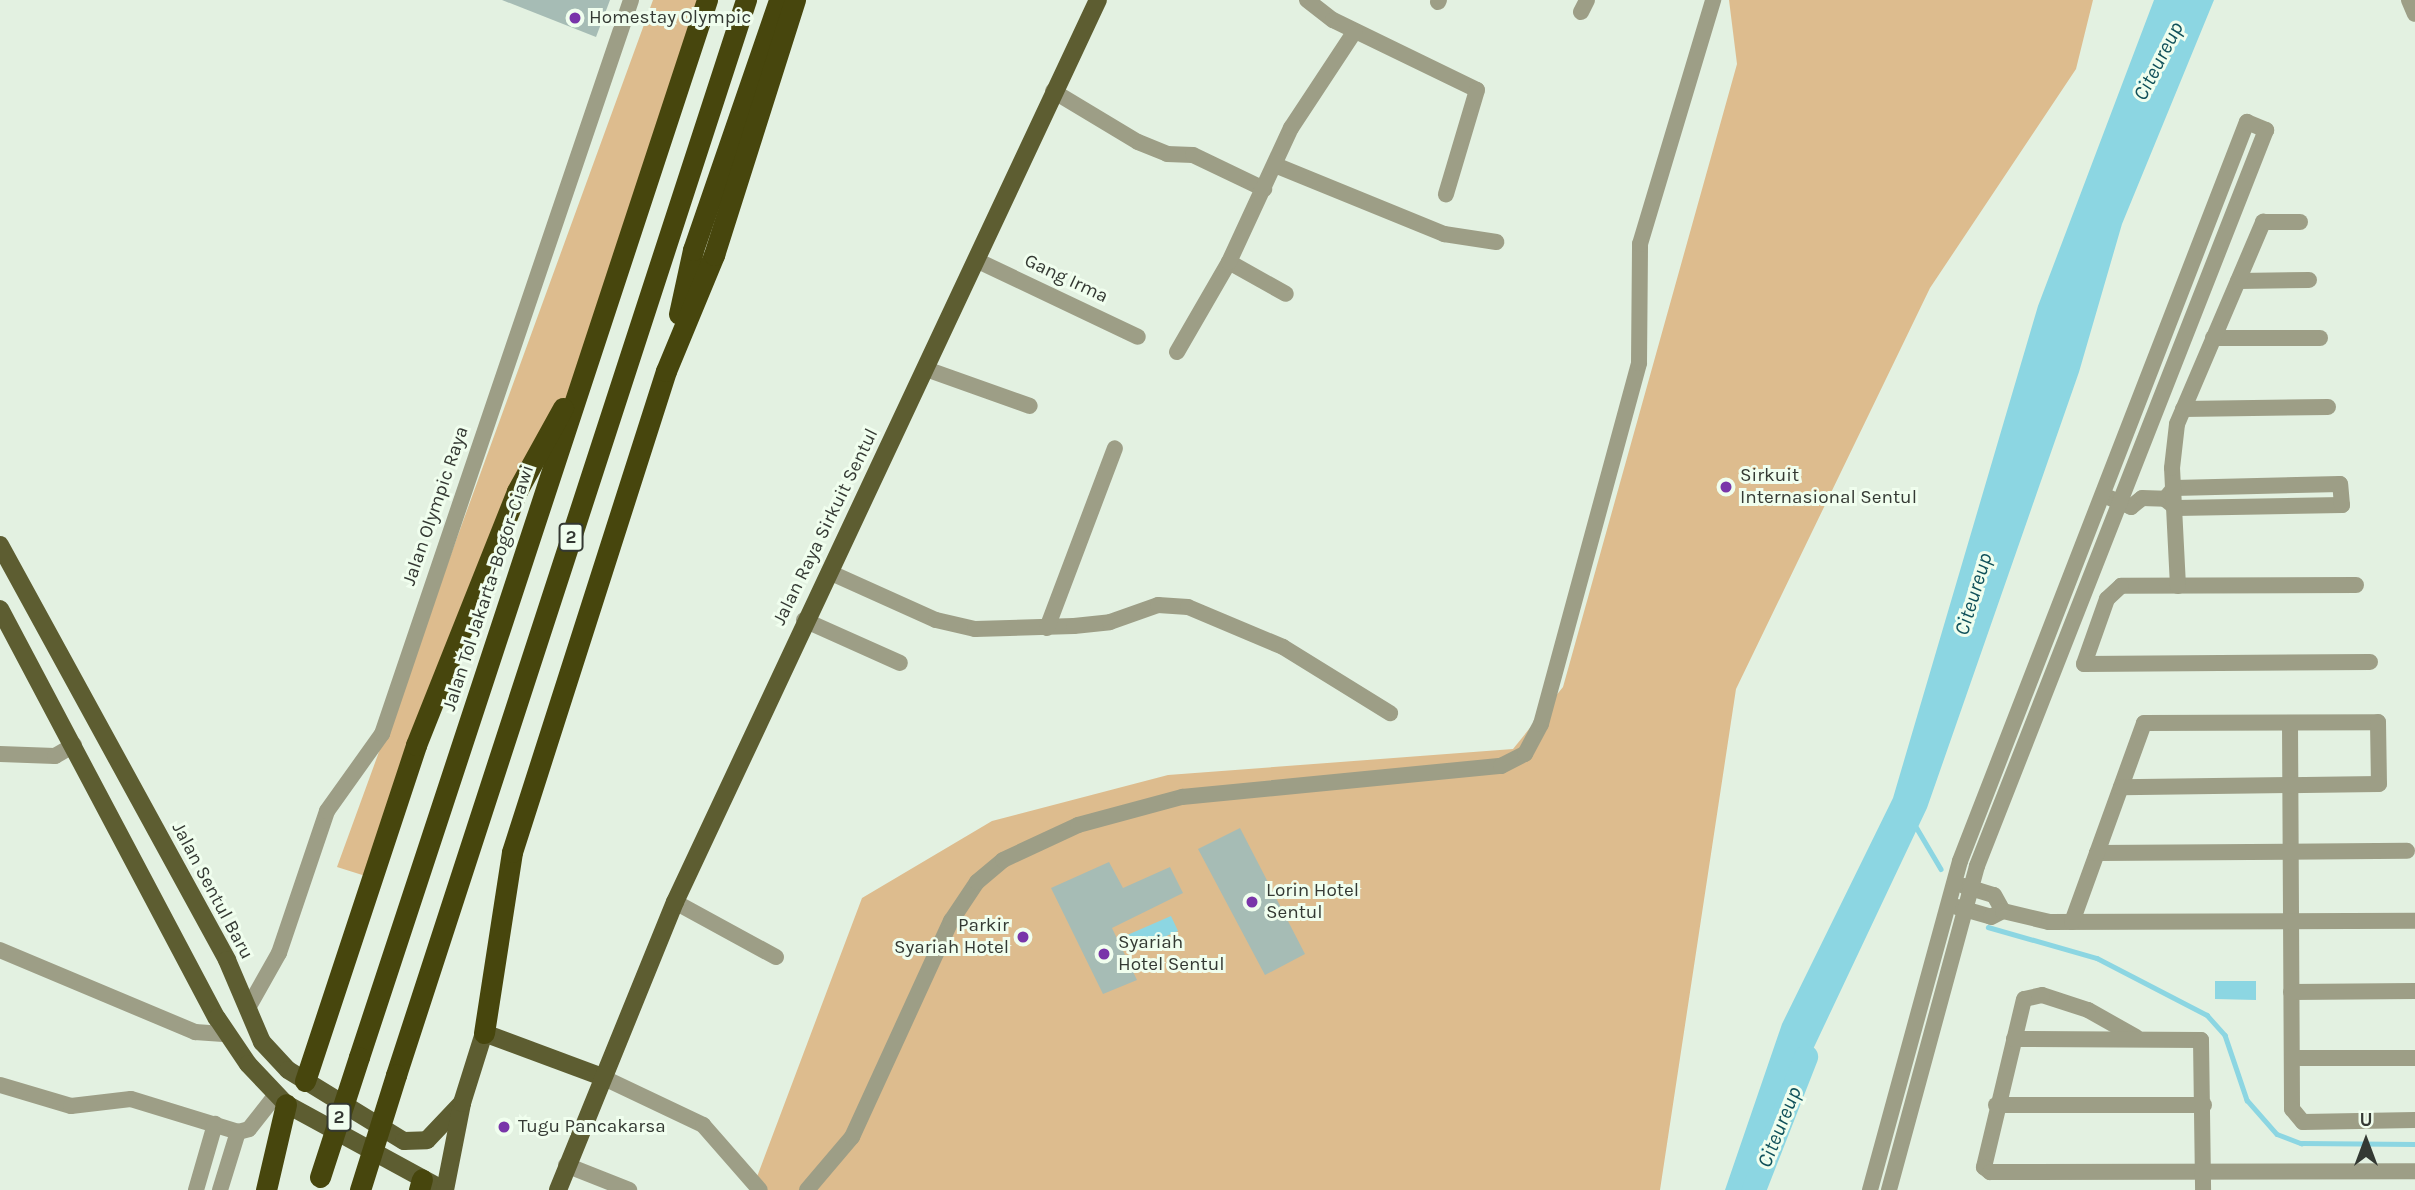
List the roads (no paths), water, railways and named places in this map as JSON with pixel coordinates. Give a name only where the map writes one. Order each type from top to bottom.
[{"type":"highway","name":"Jalan Tol Jakarta–Bogor–Ciawi","points":[[318,1184],[707,0]]},
{"type":"highway","name":"2","points":[[360,1190],[746,0]]},
{"type":"highway","points":[[666,371],[693,250],[779,0]]},
{"type":"highway","points":[[484,1033],[512,852],[666,371],[714,255],[795,0]]},
{"type":"highway","points":[[305,1081],[416,745],[517,491],[588,361]]},
{"type":"highway","points":[[266,1190],[281,1100]]},
{"type":"main road","name":"Jalan Raya Sirkuit Sentul","points":[[549,1190],[562,1176],[675,902],[804,621],[926,369],[1098,0]]},
{"type":"main road","name":"Jalan Sentul Baru","points":[[0,545],[248,1008],[262,1042],[305,1081],[404,1141],[427,1140],[462,1103]]},
{"type":"main road","points":[[0,609],[227,1034],[281,1100],[420,1184],[445,1190],[462,1103],[484,1033],[602,1076]]},
{"type":"street","name":"Jalan Olympic Raya","points":[[248,1008],[279,953],[327,811],[382,734],[631,0]]},
{"type":"street","points":[[1307,0],[1355,31],[1476,90],[1446,194]]},
{"type":"street","points":[[807,1190],[852,1137],[951,921],[977,882],[1003,860],[1078,825],[1172,799],[1501,766],[1525,754],[1541,724],[1639,363],[1640,244],[1713,0]]},
{"type":"street","points":[[2409,0],[2415,14]]},
{"type":"street","points":[[1177,352],[1228,262],[1291,128],[1355,31]]},
{"type":"street","points":[[1054,91],[1138,142],[1167,154],[1193,155],[1264,189]]},
{"type":"street","points":[[1870,1190],[1954,883],[2101,494],[2246,122],[2266,130],[2118,501],[1972,888],[1889,1190]]},
{"type":"street","points":[[1275,165],[1444,234],[1496,242]]},
{"type":"street","points":[[2178,586],[2172,498],[2172,445],[2183,409],[2263,222],[2300,222]]},
{"type":"street","name":"Gang Irma","points":[[976,260],[1138,337]]},
{"type":"street","points":[[1228,262],[1286,294]]},
{"type":"street","points":[[2238,281],[2309,280]]},
{"type":"street","points":[[2213,338],[2320,338]]},
{"type":"street","points":[[926,369],[1030,406]]},
{"type":"street","points":[[2183,409],[2328,407]]},
{"type":"street","points":[[1047,628],[1115,448]]},
{"type":"street","points":[[2109,475],[2138,487],[2142,498]]},
{"type":"street","points":[[2101,494],[2131,507],[2142,498],[2342,505],[2340,484],[2172,498]]},
{"type":"street","points":[[829,572],[955,626],[1047,628],[1110,622],[1157,605],[1188,607],[1283,647],[1390,713]]},
{"type":"street","points":[[2356,585],[2113,589],[2084,664],[2370,662]]},
{"type":"street","points":[[804,621],[900,663]]},
{"type":"street","points":[[2072,922],[2144,723],[2378,722],[2379,784],[2121,787]]},
{"type":"street","points":[[2290,723],[2292,1109],[2302,1122],[2415,1121]]},
{"type":"street","points":[[0,754],[55,756],[74,745]]},
{"type":"street","points":[[2097,853],[2407,851]]},
{"type":"street","points":[[1954,883],[1994,895],[2003,911]]},
{"type":"street","points":[[675,902],[776,957]]},
{"type":"street","points":[[1948,905],[1991,917],[2003,911],[2072,922],[2415,921]]},
{"type":"street","points":[[0,950],[195,1032],[227,1034]]},
{"type":"street","points":[[2291,992],[2415,991]]},
{"type":"street","points":[[2136,1037],[2088,1010],[2031,995],[2024,999],[1982,1157],[1990,1172],[2415,1171]]},
{"type":"street","points":[[2014,1039],[2136,1037],[2201,1040],[2204,1105],[2203,1190]]},
{"type":"street","points":[[2292,1058],[2415,1058]]},
{"type":"street","points":[[602,1076],[704,1125],[760,1190]]},
{"type":"street","points":[[0,1085],[71,1106],[131,1099],[238,1132],[249,1129],[281,1100]]},
{"type":"street","points":[[1996,1105],[2204,1105]]},
{"type":"street","points":[[196,1190],[215,1124]]},
{"type":"street","points":[[220,1190],[238,1132]]},
{"type":"street","points":[[562,1176],[629,1190]]},
{"type":"water","points":[[2154,0],[2214,0],[2122,224],[2079,372],[1927,808],[1781,1117],[1755,1190],[1725,1190],[1782,1024],[1893,798],[2038,306]]},
{"type":"water","points":[[1171,916],[1178,931],[1132,951],[1125,936]]},
{"type":"water","points":[[2215,981],[2256,981],[2256,1000],[2215,999]]},
{"type":"waterway","points":[[1915,825],[1941,869]]},
{"type":"waterway","points":[[1988,927],[2097,958],[2207,1015],[2225,1035],[2247,1100],[2277,1134],[2301,1143],[2415,1144]]},
{"type":"waterway","name":"Citeureup","points":[[1754,1190],[1806,1057]]},
{"type":"place","name":"Homestay Olympic","points":[[575,18]]},
{"type":"place","name":"Sirkuit Internasional Sentul","points":[[1726,487]]},
{"type":"place","name":"Lorin Hotel Sentul","points":[[1252,902]]},
{"type":"place","name":"Parkir Syariah Hotel","points":[[1023,937]]},
{"type":"place","name":"Syariah Hotel Sentul","points":[[1104,954]]},
{"type":"place","name":"Tugu Pancakarsa","points":[[504,1127]]}]
